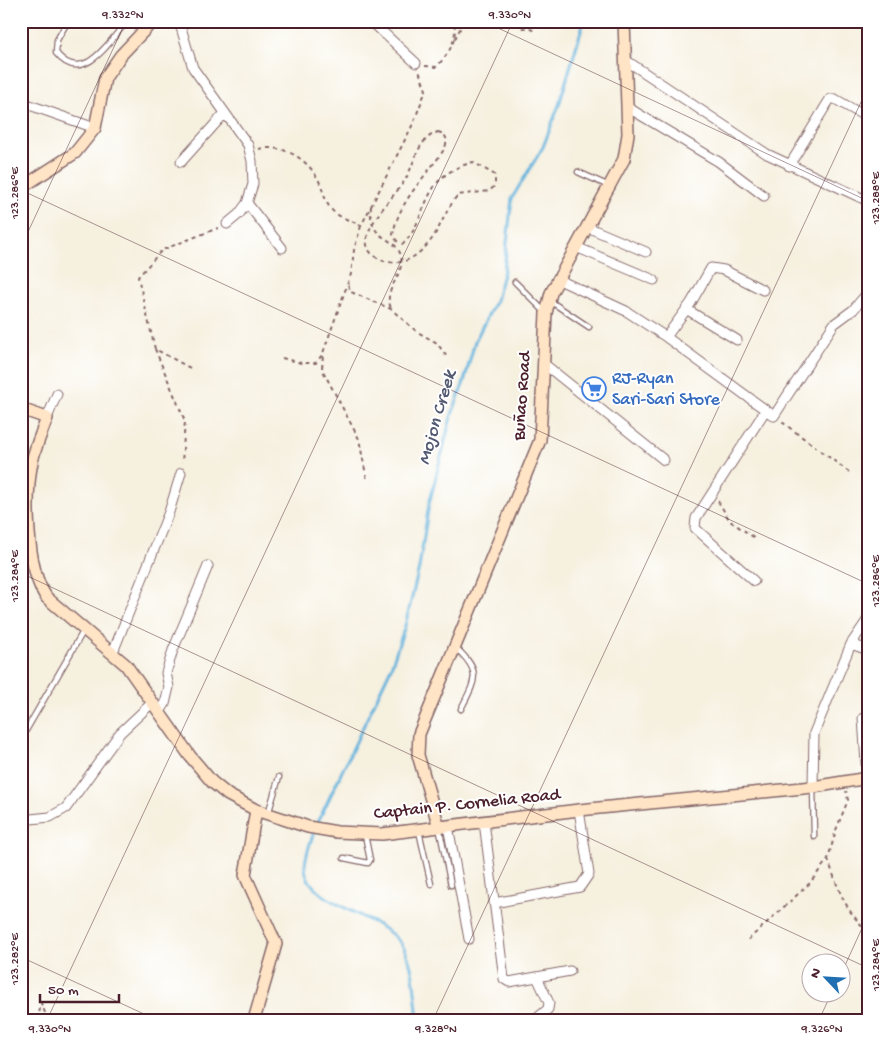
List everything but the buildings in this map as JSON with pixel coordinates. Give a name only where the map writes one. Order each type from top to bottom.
[{"type":"street","points":[[21,188],[75,153],[95,128],[105,78],[122,55],[153,21]]},
{"type":"street","points":[[179,21],[193,68],[248,145],[250,152],[253,184],[247,203],[239,214],[227,224]]},
{"type":"street","points":[[371,21],[416,63]]},
{"type":"street","name":"Buñao Road","points":[[444,827],[418,755],[419,734],[540,440],[546,313],[549,300],[557,280],[610,186],[627,148],[627,61],[624,21]]},
{"type":"street","points":[[627,61],[766,154],[868,201]]},
{"type":"street","points":[[789,166],[830,99],[835,99],[868,118]]},
{"type":"street","points":[[21,102],[95,128]]},
{"type":"street","points":[[627,107],[719,162],[764,196]]},
{"type":"street","points":[[181,162],[225,113]]},
{"type":"street","points":[[247,203],[282,248]]},
{"type":"street","points":[[587,227],[646,252]]},
{"type":"street","points":[[576,246],[654,280]]},
{"type":"street","points":[[666,337],[712,268],[724,270],[763,290]]},
{"type":"street","points":[[557,280],[626,311],[666,337],[764,411],[774,416],[834,324],[852,310],[864,297]]},
{"type":"street","points":[[686,309],[736,340]]},
{"type":"street","points":[[543,363],[664,460]]},
{"type":"street","points":[[21,409],[47,418],[57,394]]},
{"type":"street","points":[[754,581],[695,528],[696,518],[764,411]]},
{"type":"street","name":"Captain P. Cornelia Road","points":[[47,418],[32,461],[26,544],[42,591],[54,605],[113,652],[136,677],[190,756],[212,782],[228,795],[256,810],[315,828],[365,834],[418,830],[579,810],[813,787],[867,778]]},
{"type":"street","points":[[113,652],[163,528],[181,473]]},
{"type":"street","points":[[21,820],[50,817],[66,808],[120,733],[156,708],[165,704],[169,687],[166,673],[173,650],[208,566]]},
{"type":"street","points":[[813,787],[814,733],[851,644],[868,619]]},
{"type":"street","points":[[851,644],[868,650]]},
{"type":"street","points":[[863,718],[867,778]]},
{"type":"street","points":[[254,1020],[276,944],[245,875],[256,810]]},
{"type":"street","points":[[494,903],[580,887],[585,882],[589,874],[579,810]]},
{"type":"street","points":[[484,822],[504,979],[509,982],[570,972]]},
{"type":"street","points":[[444,827],[469,939]]},
{"type":"street","points":[[536,1020],[548,1009],[550,1004],[537,977]]},
{"type":"lane","points":[[65,26],[57,40],[56,53],[62,61],[74,65],[89,63],[102,52],[127,21]]},
{"type":"lane","points":[[578,172],[610,186]]},
{"type":"lane","points":[[515,282],[546,313]]},
{"type":"lane","points":[[549,300],[589,327]]},
{"type":"lane","points":[[21,739],[84,629]]},
{"type":"lane","points":[[454,647],[468,659],[474,672],[474,682],[461,709]]},
{"type":"lane","points":[[268,815],[279,777]]},
{"type":"lane","points":[[813,787],[814,836]]},
{"type":"lane","points":[[444,827],[450,885]]},
{"type":"lane","points":[[418,830],[431,884]]},
{"type":"lane","points":[[344,858],[368,863],[370,860],[365,834]]},
{"type":"path","points":[[454,21],[454,41]]},
{"type":"path","points":[[416,63],[427,67],[436,67],[445,58],[464,21]]},
{"type":"path","points":[[519,21],[521,28],[535,31]]},
{"type":"path","points":[[282,358],[301,363],[316,363],[323,353],[348,285],[361,226],[413,124],[426,90],[416,63]]},
{"type":"path","points":[[438,132],[444,134],[447,140],[445,148],[415,188],[395,223],[393,235],[397,241],[403,244],[410,238],[426,199],[436,182],[447,172],[473,162],[495,175],[495,186],[489,191],[458,195],[451,203],[426,247],[415,257],[401,262],[381,261],[370,253],[366,244],[367,231],[405,181],[413,166],[419,148],[430,135],[438,132]]},
{"type":"path","points":[[250,152],[267,148],[297,155],[318,179],[330,208],[340,217],[352,220],[361,226]]},
{"type":"path","points":[[371,204],[374,230],[399,251],[401,269],[389,292],[391,309]]},
{"type":"path","points":[[181,473],[185,422],[155,349],[138,277],[162,250],[227,224]]},
{"type":"path","points":[[348,285],[351,292],[391,309],[416,331],[437,343],[447,357]]},
{"type":"path","points":[[155,349],[190,368]]},
{"type":"path","points":[[323,353],[322,369],[359,439],[367,480]]},
{"type":"path","points":[[774,416],[849,472]]},
{"type":"path","points":[[714,490],[721,509],[730,521],[755,538]]},
{"type":"path","points":[[748,940],[810,883],[828,859],[836,830],[848,800],[843,782]]},
{"type":"path","points":[[828,859],[840,894],[855,920],[868,931]]},
{"type":"path","points":[[38,1020],[41,1003],[48,1020]]},
{"type":"waterway","name":"Mojon Creek","points":[[317,824],[390,670],[405,626],[419,568],[429,504],[451,417],[464,382],[475,341],[496,300],[504,270],[512,198],[543,147],[559,105],[584,21]]},
{"type":"waterway","name":"Mojon Creek","points":[[314,832],[308,848],[305,865],[308,879],[317,890],[330,900],[378,925],[392,934],[402,945],[412,971],[418,1020]]},
{"type":"place","name":"RJ-Ryan Sari-Sari Store","points":[[594,389]]}]
